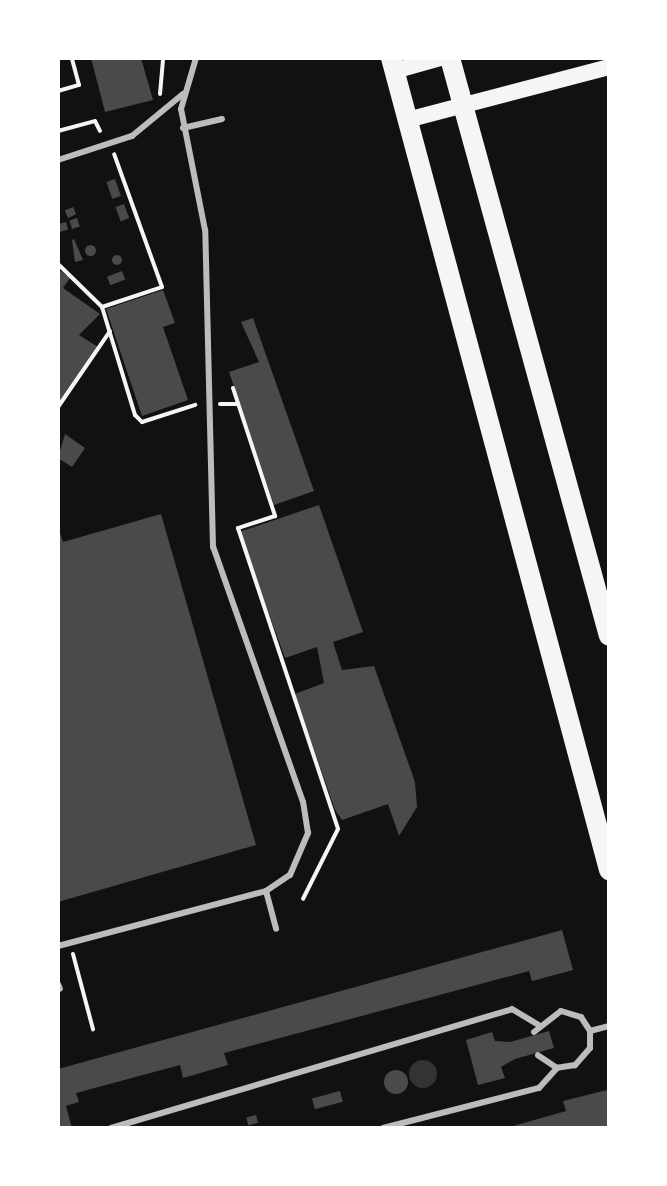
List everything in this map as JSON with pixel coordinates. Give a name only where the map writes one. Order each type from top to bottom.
[{"type":"main road","points":[[441,58],[392,64],[609,870]]},
{"type":"main road","points":[[450,58],[609,636]]},
{"type":"main road","points":[[407,120],[609,67]]},
{"type":"lane","points":[[58,946],[266,891],[302,857],[307,816],[213,547],[214,404],[205,230],[183,128],[183,94],[194,60]]},
{"type":"lane","points":[[58,160],[110,144],[149,126],[183,94]]},
{"type":"lane","points":[[183,128],[222,119]]},
{"type":"lane","points":[[266,891],[276,929]]},
{"type":"lane","points":[[111,1128],[512,1009],[539,1025]]},
{"type":"lane","points":[[383,1128],[539,1088],[557,1068],[583,1060],[590,1031],[581,1017],[561,1011],[539,1025],[534,1032]]},
{"type":"lane","points":[[590,1031],[609,1026]]},
{"type":"lane","points":[[538,1055],[557,1068]]},
{"type":"path","points":[[58,91],[79,85],[72,58]]},
{"type":"path","points":[[155,100],[166,80],[163,58]]},
{"type":"path","points":[[58,131],[95,121],[97,132],[111,128]]},
{"type":"path","points":[[102,307],[162,287],[104,130]]},
{"type":"path","points":[[58,264],[102,307],[142,422],[214,404],[238,404]]},
{"type":"path","points":[[58,407],[110,331]]},
{"type":"path","points":[[233,388],[275,516],[238,528],[338,829],[303,899]]},
{"type":"path","points":[[70,943],[93,1029]]},
{"type":"shaded area","points":[[423,1060],[433,1064],[437,1074],[433,1084],[423,1088],[413,1084],[409,1074],[413,1064]]},
{"type":"building","points":[[91,58],[141,58],[153,100],[105,112]]},
{"type":"building","points":[[115,179],[121,196],[112,199],[106,182]]},
{"type":"building","points":[[124,204],[129,218],[121,221],[116,207]]},
{"type":"building","points":[[73,207],[76,214],[68,218],[65,211]]},
{"type":"building","points":[[77,218],[80,227],[72,229],[69,220]]},
{"type":"building","points":[[66,222],[68,230],[60,232],[58,224]]},
{"type":"building","points":[[72,240],[83,260],[75,262]]},
{"type":"building","points":[[90,245],[95,250],[90,255],[85,250]]},
{"type":"building","points":[[117,255],[122,260],[117,265],[112,260]]},
{"type":"building","points":[[58,269],[70,278],[63,288],[100,314],[79,335],[98,347],[58,406]]},
{"type":"building","points":[[122,271],[125,279],[110,285],[107,277]]},
{"type":"building","points":[[163,290],[175,323],[163,327],[188,400],[142,416],[106,309]]},
{"type":"building","points":[[253,318],[314,491],[274,505],[229,372],[259,362],[241,322]]},
{"type":"building","points":[[65,434],[85,448],[72,467],[58,458]]},
{"type":"building","points":[[319,505],[363,632],[333,642],[342,670],[374,666],[415,782],[417,807],[399,836],[388,804],[342,820],[335,810],[295,694],[324,683],[317,647],[285,658],[239,532]]},
{"type":"building","points":[[161,514],[256,845],[58,902],[58,527],[63,542]]},
{"type":"building","points":[[562,930],[573,970],[532,981],[529,971],[224,1053],[228,1065],[183,1078],[180,1065],[76,1093],[79,1102],[66,1106],[72,1128],[58,1128],[58,1069]]},
{"type":"building","points":[[549,1031],[554,1048],[515,1059],[501,1067],[505,1078],[478,1085],[466,1040],[492,1032],[495,1041],[510,1042]]},
{"type":"building","points":[[396,1070],[404,1074],[408,1082],[404,1090],[396,1094],[388,1090],[384,1082],[388,1074]]},
{"type":"building","points":[[607,1090],[609,1128],[506,1128],[566,1111],[563,1101]]},
{"type":"building","points":[[340,1091],[343,1102],[315,1109],[312,1099]]},
{"type":"building","points":[[256,1115],[258,1123],[248,1125],[246,1117]]}]
